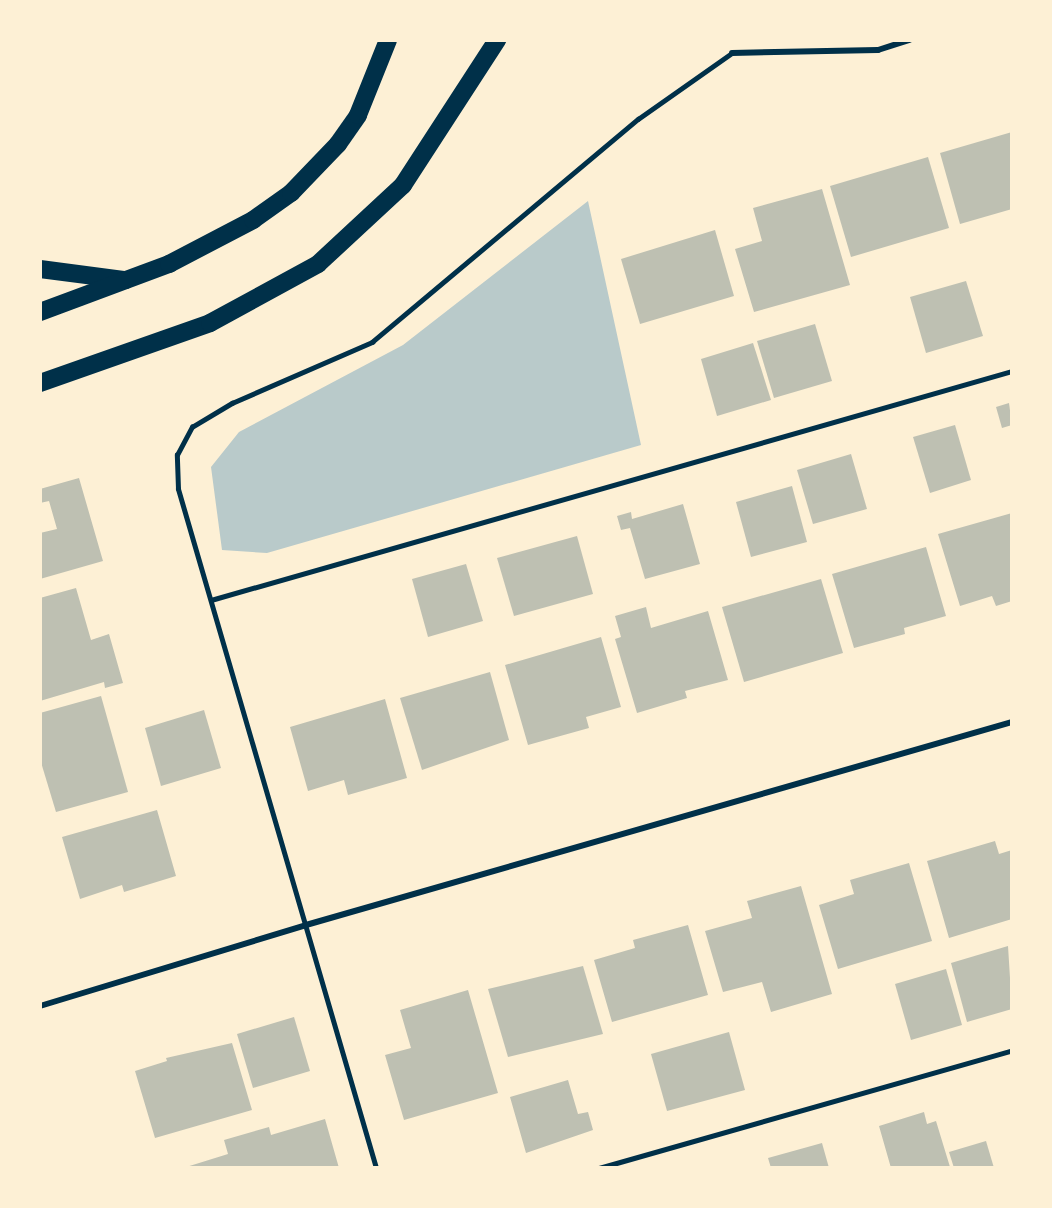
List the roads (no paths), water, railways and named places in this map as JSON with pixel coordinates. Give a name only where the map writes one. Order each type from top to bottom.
[{"type":"highway","points":[[40,312],[170,264],[253,220],[316,170],[358,115],[388,40]]},
{"type":"highway","points":[[40,383],[210,323],[318,264],[403,185],[497,40]]},
{"type":"highway","points":[[40,269],[126,281]]},
{"type":"street","points":[[732,53],[878,50],[909,40]]},
{"type":"street","points":[[40,1006],[306,925],[1011,722]]},
{"type":"lane","points":[[376,1167],[178,489],[177,456],[192,427],[232,403],[372,342],[638,119],[732,53]]},
{"type":"lane","points":[[211,600],[1011,371]]},
{"type":"lane","points":[[599,1167],[1011,1050]]}]
